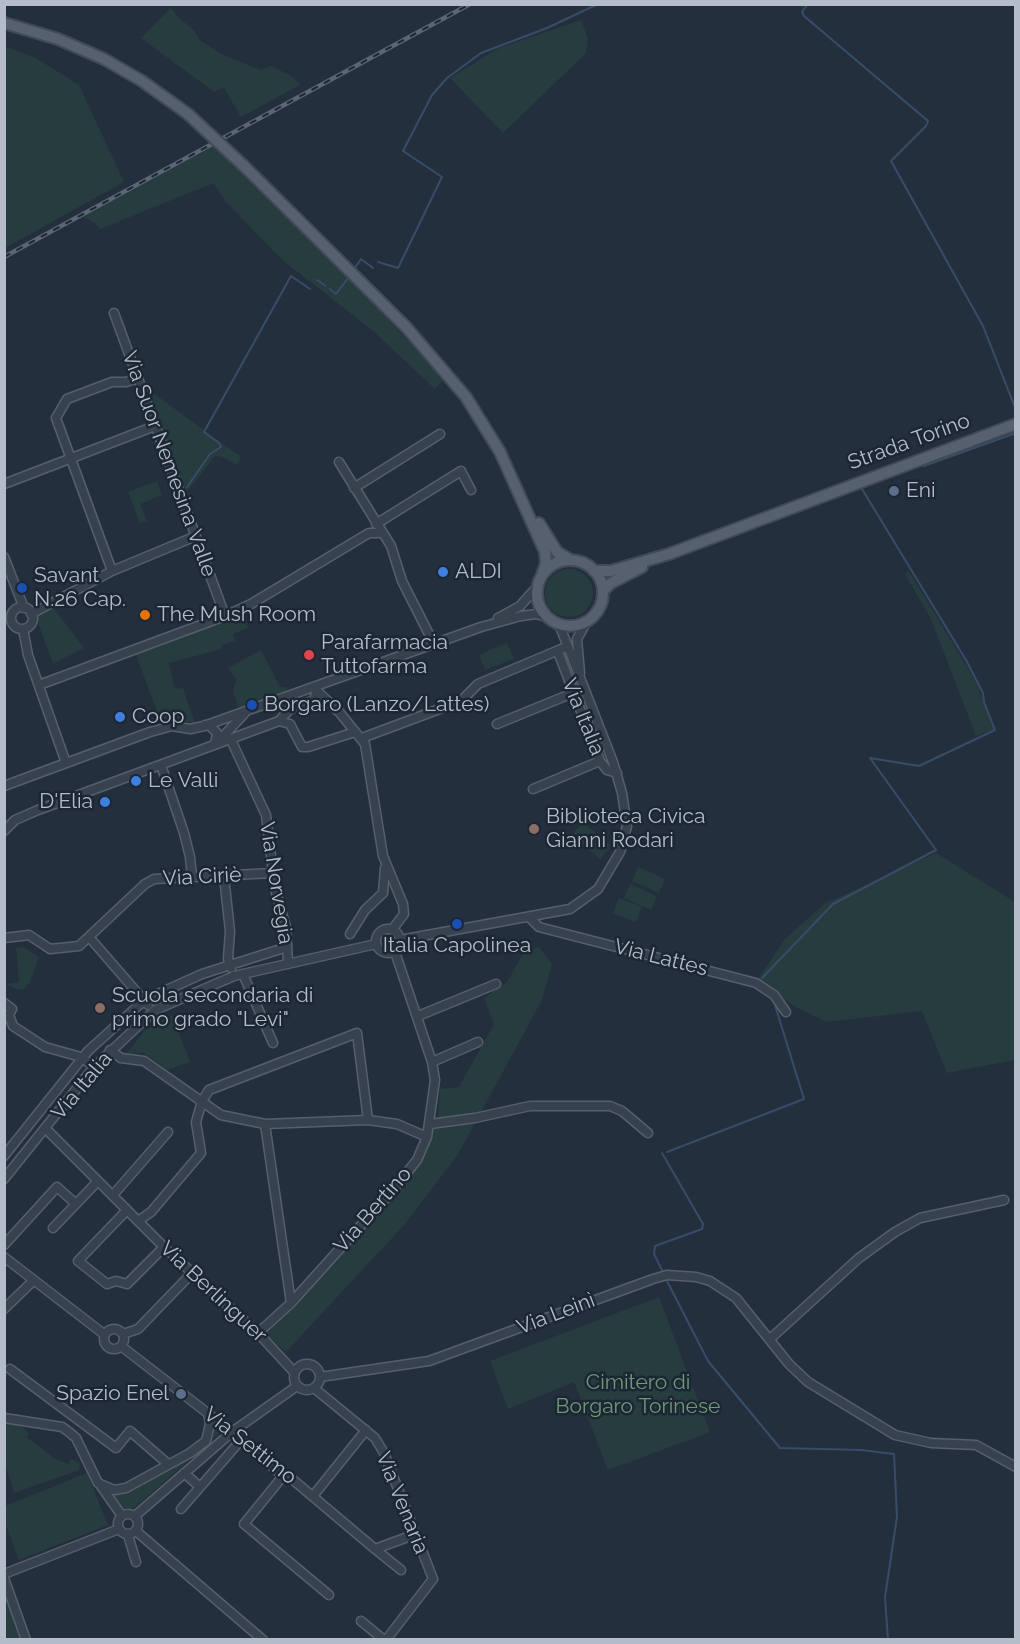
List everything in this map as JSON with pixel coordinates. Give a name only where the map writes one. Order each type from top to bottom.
[{"type":"main road","points":[[4,23],[58,39],[104,59],[142,81],[188,114],[244,166],[435,358],[481,419],[517,488],[553,547],[572,560]]},
{"type":"main road","name":"Strada Torino","points":[[669,554],[815,497],[1016,424]]},
{"type":"main road","points":[[517,488],[545,552],[546,563],[537,587],[540,607],[547,617],[559,624],[574,626],[587,621],[597,611],[603,591],[611,583],[669,554]]},
{"type":"main road","points":[[594,571],[611,571],[669,554]]},
{"type":"main road","points":[[542,575],[555,563],[580,561],[594,571],[603,591]]},
{"type":"street","name":"Via Suor Nemesina Valle","points":[[114,313],[225,616]]},
{"type":"street","points":[[112,572],[56,418],[67,399],[112,382],[126,382],[137,378]]},
{"type":"street","points":[[4,484],[155,426]]},
{"type":"street","points":[[354,488],[440,434]]},
{"type":"street","points":[[339,462],[394,552],[402,581],[434,644]]},
{"type":"street","points":[[376,524],[461,471],[471,490]]},
{"type":"street","points":[[39,685],[225,616],[251,604],[369,533],[382,533]]},
{"type":"street","points":[[32,614],[112,572],[196,536]]},
{"type":"street","points":[[4,556],[24,608],[32,614]]},
{"type":"street","points":[[481,627],[520,606],[537,587]]},
{"type":"street","points":[[23,629],[8,622],[14,611],[24,608]]},
{"type":"street","points":[[23,629],[31,624],[32,614]]},
{"type":"street","points":[[4,786],[150,732],[172,726],[190,729],[315,690],[481,627],[536,614],[547,617]]},
{"type":"street","name":"Via Italia","points":[[582,686],[576,646],[579,633],[587,621]]},
{"type":"street","name":"Via Italia","points":[[400,940],[570,909],[591,896],[603,882],[620,852],[627,826],[627,812],[617,773],[559,624]]},
{"type":"street","points":[[23,629],[28,655],[66,763]]},
{"type":"street","points":[[362,738],[461,701],[478,684],[567,647]]},
{"type":"street","name":"Via Italia","points":[[558,652],[600,761],[607,770],[617,773]]},
{"type":"street","points":[[4,831],[15,820],[75,796],[279,721],[289,710],[314,700],[315,690]]},
{"type":"street","points":[[315,690],[362,738],[386,865],[404,909],[402,919],[392,930],[381,931],[376,944],[383,953],[395,951],[400,940],[392,930]]},
{"type":"street","points":[[497,724],[573,693]]},
{"type":"street","points":[[212,747],[249,710]]},
{"type":"street","points":[[279,721],[290,724],[302,747],[355,732]]},
{"type":"street","points":[[205,725],[210,726],[217,733],[218,738],[212,747]]},
{"type":"street","name":"Via Norvegia","points":[[231,740],[266,815],[273,873],[286,927],[288,962]]},
{"type":"street","points":[[533,789],[600,761]]},
{"type":"street","points":[[161,765],[184,833],[192,877]]},
{"type":"street","points":[[4,817],[15,820]]},
{"type":"street","points":[[350,934],[365,910],[383,893],[386,865]]},
{"type":"street","name":"Via Ciriè","points":[[4,938],[29,935],[50,949],[79,946],[145,884],[163,877],[224,877],[273,873]]},
{"type":"street","points":[[224,877],[230,931],[228,959],[273,1043]]},
{"type":"street","name":"Via Lattes","points":[[530,918],[539,927],[756,983],[774,995],[786,1012]]},
{"type":"street","points":[[89,937],[146,1001],[153,1012]]},
{"type":"street","name":"Via Italia","points":[[4,1179],[46,1130],[94,1066],[153,1012],[179,998],[238,975],[376,944]]},
{"type":"street","name":"Via Italia","points":[[4,1156],[83,1058],[146,1001],[202,974],[287,947]]},
{"type":"street","name":"Via Bertino","points":[[258,1333],[291,1303],[398,1184],[417,1160],[427,1137],[435,1080],[432,1062],[395,951]]},
{"type":"street","points":[[418,1016],[496,984]]},
{"type":"street","points":[[4,1003],[11,1007],[7,1020],[45,1047],[83,1058],[94,1066]]},
{"type":"street","points":[[138,1221],[151,1212],[201,1153],[196,1122],[202,1101],[209,1090],[357,1033],[368,1120]]},
{"type":"street","points":[[432,1062],[478,1042]]},
{"type":"street","points":[[110,1050],[121,1058],[144,1061],[221,1115],[265,1124],[368,1120],[397,1124],[427,1137]]},
{"type":"street","points":[[430,1124],[475,1118],[530,1106],[610,1106],[622,1111],[648,1133]]},
{"type":"street","points":[[265,1124],[291,1303]]},
{"type":"street","name":"Via Berlinguer","points":[[46,1130],[164,1247],[296,1369]]},
{"type":"street","points":[[113,1195],[168,1132]]},
{"type":"street","points":[[53,1228],[98,1181]]},
{"type":"street","points":[[4,1245],[57,1187],[75,1204]]},
{"type":"street","points":[[770,1339],[859,1258],[895,1232],[920,1218],[1004,1200]]},
{"type":"street","points":[[128,1210],[78,1261],[106,1284],[116,1281],[127,1284],[164,1247]]},
{"type":"street","points":[[4,1257],[105,1335]]},
{"type":"street","points":[[123,1334],[138,1329],[193,1272]]},
{"type":"street","name":"Via Leinì","points":[[320,1377],[429,1361],[667,1275],[696,1277],[723,1288],[736,1298],[789,1364],[808,1382],[895,1435],[931,1443],[976,1445],[1016,1467]]},
{"type":"street","points":[[4,1309],[34,1280]]},
{"type":"street","points":[[105,1335],[115,1329],[123,1334]]},
{"type":"street","points":[[105,1335],[105,1342],[109,1347],[115,1348],[121,1346],[123,1334]]},
{"type":"street","name":"Via Settimo","points":[[121,1346],[232,1432],[284,1476],[292,1479],[401,1570]]},
{"type":"street","points":[[306,1364],[314,1366],[320,1377],[314,1388],[307,1390],[297,1386],[294,1380],[296,1369],[306,1364]]},
{"type":"street","points":[[10,1369],[116,1448],[130,1431],[168,1464]]},
{"type":"street","points":[[135,1516],[232,1432],[297,1386]]},
{"type":"street","name":"Via Venaria","points":[[314,1388],[366,1430],[384,1453],[433,1579],[385,1640]]},
{"type":"street","points":[[101,1486],[114,1490],[126,1488],[206,1441],[210,1424],[208,1413]]},
{"type":"street","points":[[4,1418],[62,1428],[69,1432],[76,1438],[101,1486],[122,1516]]},
{"type":"street","name":"Via Venaria","points":[[313,1496],[366,1430]]},
{"type":"street","points":[[181,1509],[241,1440]]},
{"type":"street","points":[[184,1473],[200,1487]]},
{"type":"street","points":[[284,1476],[244,1524],[329,1595]]},
{"type":"street","points":[[136,1531],[138,1522],[135,1516],[129,1514],[122,1516],[118,1522],[119,1529],[128,1535],[136,1562]]},
{"type":"street","points":[[26,1640],[4,1576],[119,1529]]},
{"type":"street","points":[[128,1535],[136,1531]]},
{"type":"street","points":[[136,1531],[263,1640]]},
{"type":"street","points":[[375,1549],[416,1534]]},
{"type":"street","points":[[361,1621],[385,1640]]},
{"type":"green space","points":[[171,8],[194,30],[200,40],[221,54],[261,70],[271,66],[293,77],[300,85],[241,117],[224,88],[214,92],[141,38]]},
{"type":"green space","points":[[581,20],[588,38],[586,53],[503,133],[450,78],[499,48]]},
{"type":"green space","points":[[4,46],[34,57],[79,85],[124,182],[5,248]]},
{"type":"green space","points":[[214,146],[369,299],[444,379],[435,389],[372,330],[281,259],[225,201],[214,183],[100,229],[95,223],[83,217]]},
{"type":"green space","points":[[149,390],[241,457],[237,465],[223,457],[215,456],[186,493]]},
{"type":"green space","points":[[157,481],[162,495],[140,504],[147,521],[140,523],[128,492]]},
{"type":"green space","points":[[569,569],[586,576],[593,593],[586,610],[569,617],[552,610],[545,593],[552,576]]},
{"type":"green space","points":[[909,571],[975,680],[994,729],[976,736],[931,619],[905,574]]},
{"type":"green space","points":[[53,607],[84,648],[53,664],[36,617]]},
{"type":"green space","points":[[243,615],[248,628],[233,634],[235,641],[221,645],[222,649],[169,663],[175,689],[183,688],[195,723],[173,721],[162,725],[136,655]]},
{"type":"green space","points":[[507,643],[514,659],[485,670],[479,655]]},
{"type":"green space","points":[[261,650],[280,687],[286,687],[288,691],[238,708],[233,691],[236,679],[228,668]]},
{"type":"green space","points":[[583,822],[611,846],[600,859],[572,835]]},
{"type":"green space","points":[[936,853],[1015,902],[1015,1060],[947,1073],[922,1011],[827,1022],[794,1006],[758,979],[785,939],[824,904]]},
{"type":"green space","points":[[638,867],[665,879],[659,893],[632,881]]},
{"type":"green space","points":[[630,884],[657,896],[651,910],[624,898]]},
{"type":"green space","points":[[619,898],[642,907],[636,922],[613,913]]},
{"type":"green space","points":[[23,947],[39,957],[30,982],[24,989],[17,990],[6,984],[19,982],[16,948]]},
{"type":"green space","points":[[539,947],[552,964],[542,1000],[457,1156],[405,1224],[286,1352],[264,1333],[386,1203],[420,1162],[438,1117],[440,1089],[459,1087],[494,1024],[484,998],[507,982],[524,952]]},
{"type":"green space","points":[[172,1015],[190,1062],[167,1070],[144,1053],[126,1054],[145,1030]]},
{"type":"green space","name":"Cimitero di Borgaro Torinese","points":[[659,1297],[710,1432],[608,1470],[574,1382],[508,1409],[490,1361]]},
{"type":"green space","points":[[212,1420],[223,1430],[134,1508],[121,1508],[112,1493],[122,1493],[206,1441]]},
{"type":"green space","points":[[5,1423],[21,1425],[29,1434],[27,1437],[54,1458],[68,1464],[71,1459],[80,1463],[79,1470],[14,1493],[5,1464]]},
{"type":"green space","points":[[87,1473],[108,1525],[19,1560],[5,1523],[5,1506]]},
{"type":"green space","points":[[5,1579],[27,1639],[5,1639]]},
{"type":"waterway","points":[[378,262],[398,268],[442,177],[403,151],[432,95],[447,78],[481,53],[547,28],[598,4]]},
{"type":"waterway","points":[[808,4],[802,12],[804,16],[928,121],[926,126],[891,161],[983,326],[1016,410]]},
{"type":"waterway","points":[[355,268],[361,259],[373,268]]},
{"type":"waterway","points":[[187,487],[210,454],[221,447],[204,432],[291,276],[310,289]]},
{"type":"waterway","points":[[330,289],[336,294],[348,278]]},
{"type":"waterway","points":[[317,280],[326,286]]},
{"type":"waterway","points":[[924,466],[1016,433]]},
{"type":"waterway","points":[[762,978],[833,904],[936,850],[870,758],[919,766],[995,730],[984,702],[983,693],[966,660],[862,489]]},
{"type":"waterway","points":[[667,1152],[804,1099],[774,1002]]},
{"type":"waterway","points":[[662,1153],[703,1224],[702,1229],[655,1246],[654,1254],[662,1270]]},
{"type":"waterway","points":[[667,1281],[708,1361],[780,1448],[861,1450],[894,1454],[897,1517],[885,1597],[888,1640]]},
{"type":"railway","points":[[4,257],[470,4]]},
{"type":"place","name":"Eni","points":[[894,491]]},
{"type":"place","name":"ALDI","points":[[443,572]]},
{"type":"place","name":"Savant N.26 Cap.","points":[[22,588]]},
{"type":"place","name":"The Mush Room","points":[[145,615]]},
{"type":"place","name":"Parafarmacia Tuttofarma","points":[[309,655]]},
{"type":"place","name":"Borgaro (Lanzo/Lattes)","points":[[252,705]]},
{"type":"place","name":"Coop","points":[[120,717]]},
{"type":"place","name":"Le Valli","points":[[136,781]]},
{"type":"place","name":"D'Elia","points":[[105,802]]},
{"type":"place","name":"Biblioteca Civica Gianni Rodari","points":[[534,829]]},
{"type":"place","name":"Italia Capolinea","points":[[457,924]]},
{"type":"place","name":"Scuola secondaria di primo grado \"Levi\"","points":[[100,1008]]},
{"type":"place","name":"Spazio Enel","points":[[181,1394]]}]
